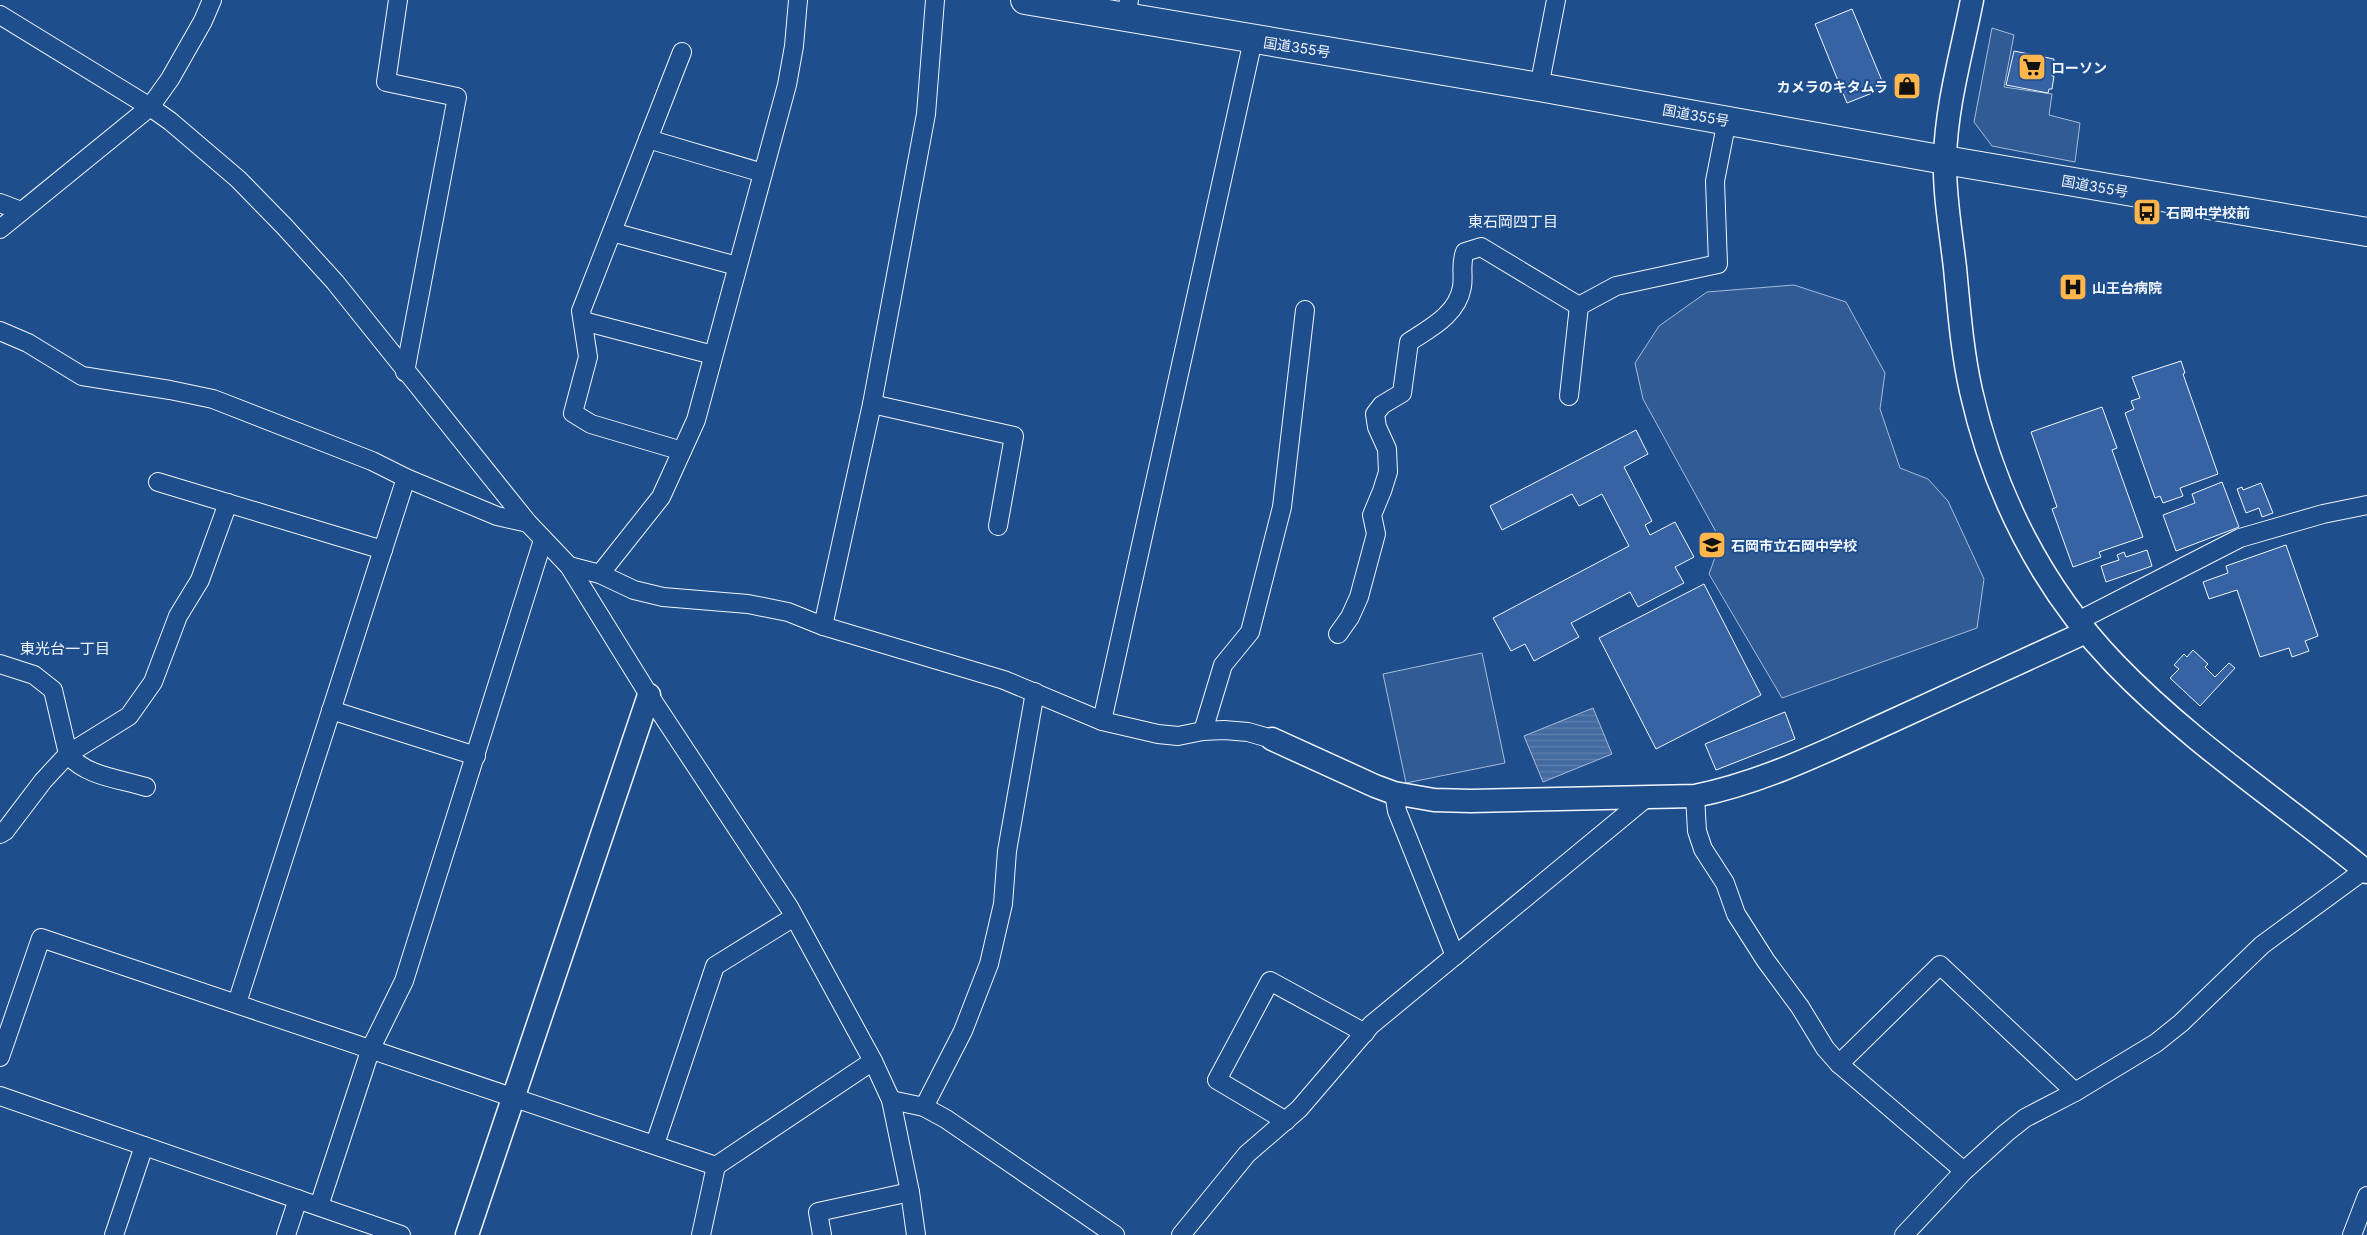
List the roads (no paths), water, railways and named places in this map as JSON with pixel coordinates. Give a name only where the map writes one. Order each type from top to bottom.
[{"type":"highway","name":"国道355号","points":[[1026,0],[1128,9],[1253,40],[1539,87],[1945,160],[2367,232]]},
{"type":"street","points":[[0,229],[150,107],[170,79],[203,21],[212,0]]},
{"type":"street","points":[[398,0],[386,82],[456,97],[405,372]]},
{"type":"street","points":[[600,574],[661,497],[696,420],[787,85],[794,46],[798,0]]},
{"type":"street","points":[[823,626],[872,404],[926,114],[935,0]]},
{"type":"street","points":[[1539,87],[1556,0]]},
{"type":"street","points":[[1904,1235],[1964,1171],[2025,1118],[2075,1092],[2162,1038],[2181,1023],[2262,945],[2366,870],[2156,703],[2114,663],[2082,626],[2036,563],[2017,524],[2000,486],[1972,392],[1960,321],[1945,160],[1948,124],[1972,0]]},
{"type":"street","points":[[0,15],[150,107],[170,121],[238,179],[335,282],[405,372],[528,523],[569,566],[649,695],[794,916],[873,1061],[891,1100],[910,1192],[916,1235]]},
{"type":"street","points":[[1102,721],[1253,40]]},
{"type":"street","points":[[682,52],[581,311],[588,357],[573,413],[591,424],[682,452]]},
{"type":"street","points":[[1579,306],[1616,286],[1718,264],[1715,181],[1727,120]]},
{"type":"street","points":[[648,139],[763,173]]},
{"type":"street","points":[[0,203],[20,211]]},
{"type":"street","points":[[612,232],[738,266]]},
{"type":"street","points":[[1338,634],[1350,618],[1359,597],[1376,534],[1372,515],[1388,472],[1388,449],[1377,427],[1375,414],[1382,405],[1402,393],[1409,342],[1452,312],[1462,288],[1461,262],[1466,252],[1481,247],[1579,306]]},
{"type":"street","points":[[1569,396],[1579,306]]},
{"type":"street","points":[[1203,731],[1223,665],[1250,632],[1282,507],[1305,310]]},
{"type":"street","points":[[583,321],[714,355]]},
{"type":"street","points":[[0,331],[28,343],[82,376],[213,399],[372,461],[406,478],[497,516],[528,523]]},
{"type":"street","points":[[872,404],[1014,436],[998,526]]},
{"type":"street","points":[[237,1003],[406,478]]},
{"type":"street","points":[[158,482],[383,550]]},
{"type":"street","points":[[0,834],[5,831],[43,781],[68,754],[129,716],[153,682],[178,616],[200,580],[228,503]]},
{"type":"street","points":[[569,566],[600,574],[634,590],[663,597],[748,604],[788,612],[823,626],[1004,680],[1102,721],[1158,734],[1178,736],[1203,731],[1248,732],[1272,739],[1356,778],[1394,793],[1434,800],[1471,801],[1646,798],[1695,796],[1730,789],[1760,779],[1832,749],[2082,626],[2240,538],[2323,514],[2367,505]]},
{"type":"street","points":[[319,1206],[371,1048],[404,981],[543,540]]},
{"type":"street","points":[[0,664],[34,675],[52,690],[68,754],[74,762],[88,770],[146,787]]},
{"type":"street","points":[[924,1108],[962,1031],[990,964],[1003,904],[1007,851],[1035,692]]},
{"type":"street","points":[[467,1235],[649,695]]},
{"type":"street","points":[[331,710],[476,756]]},
{"type":"street","points":[[1394,793],[1397,811],[1455,956]]},
{"type":"street","points":[[1695,796],[1697,831],[1703,849],[1725,883],[1736,914],[1766,962],[1800,1007],[1825,1048],[1839,1064],[1964,1171]]},
{"type":"street","points":[[1181,1235],[1247,1154],[1299,1109],[1364,1033],[1646,798]]},
{"type":"street","points":[[654,1144],[716,966],[794,916]]},
{"type":"street","points":[[0,1057],[5,1027],[41,938],[716,1166]]},
{"type":"street","points":[[1839,1064],[1940,965],[2075,1092]]},
{"type":"street","points":[[1286,1121],[1217,1080],[1270,980],[1364,1033]]},
{"type":"street","points":[[700,1235],[716,1166],[873,1061]]},
{"type":"street","points":[[0,1096],[401,1235]]},
{"type":"street","points":[[891,1100],[924,1108],[946,1119],[1115,1235]]},
{"type":"street","points":[[114,1235],[144,1146]]},
{"type":"street","points":[[822,1235],[818,1212],[910,1192]]},
{"type":"street","points":[[2352,1235],[2367,1196]]},
{"type":"street","points":[[286,1235],[298,1199]]},
{"type":"place","name":"ローソン","points":[[2032,67]]},
{"type":"place","name":"カメラのキタムラ","points":[[1907,86]]},
{"type":"place","name":"石岡中学校前","points":[[2147,212]]},
{"type":"place","name":"山王台病院","points":[[2073,287]]},
{"type":"place","name":"石岡市立石岡中学校","points":[[1712,545]]},
{"type":"district","name":"東石岡四丁目","points":[[1513,221]]},
{"type":"district","name":"東光台一丁目","points":[[65,648]]}]
